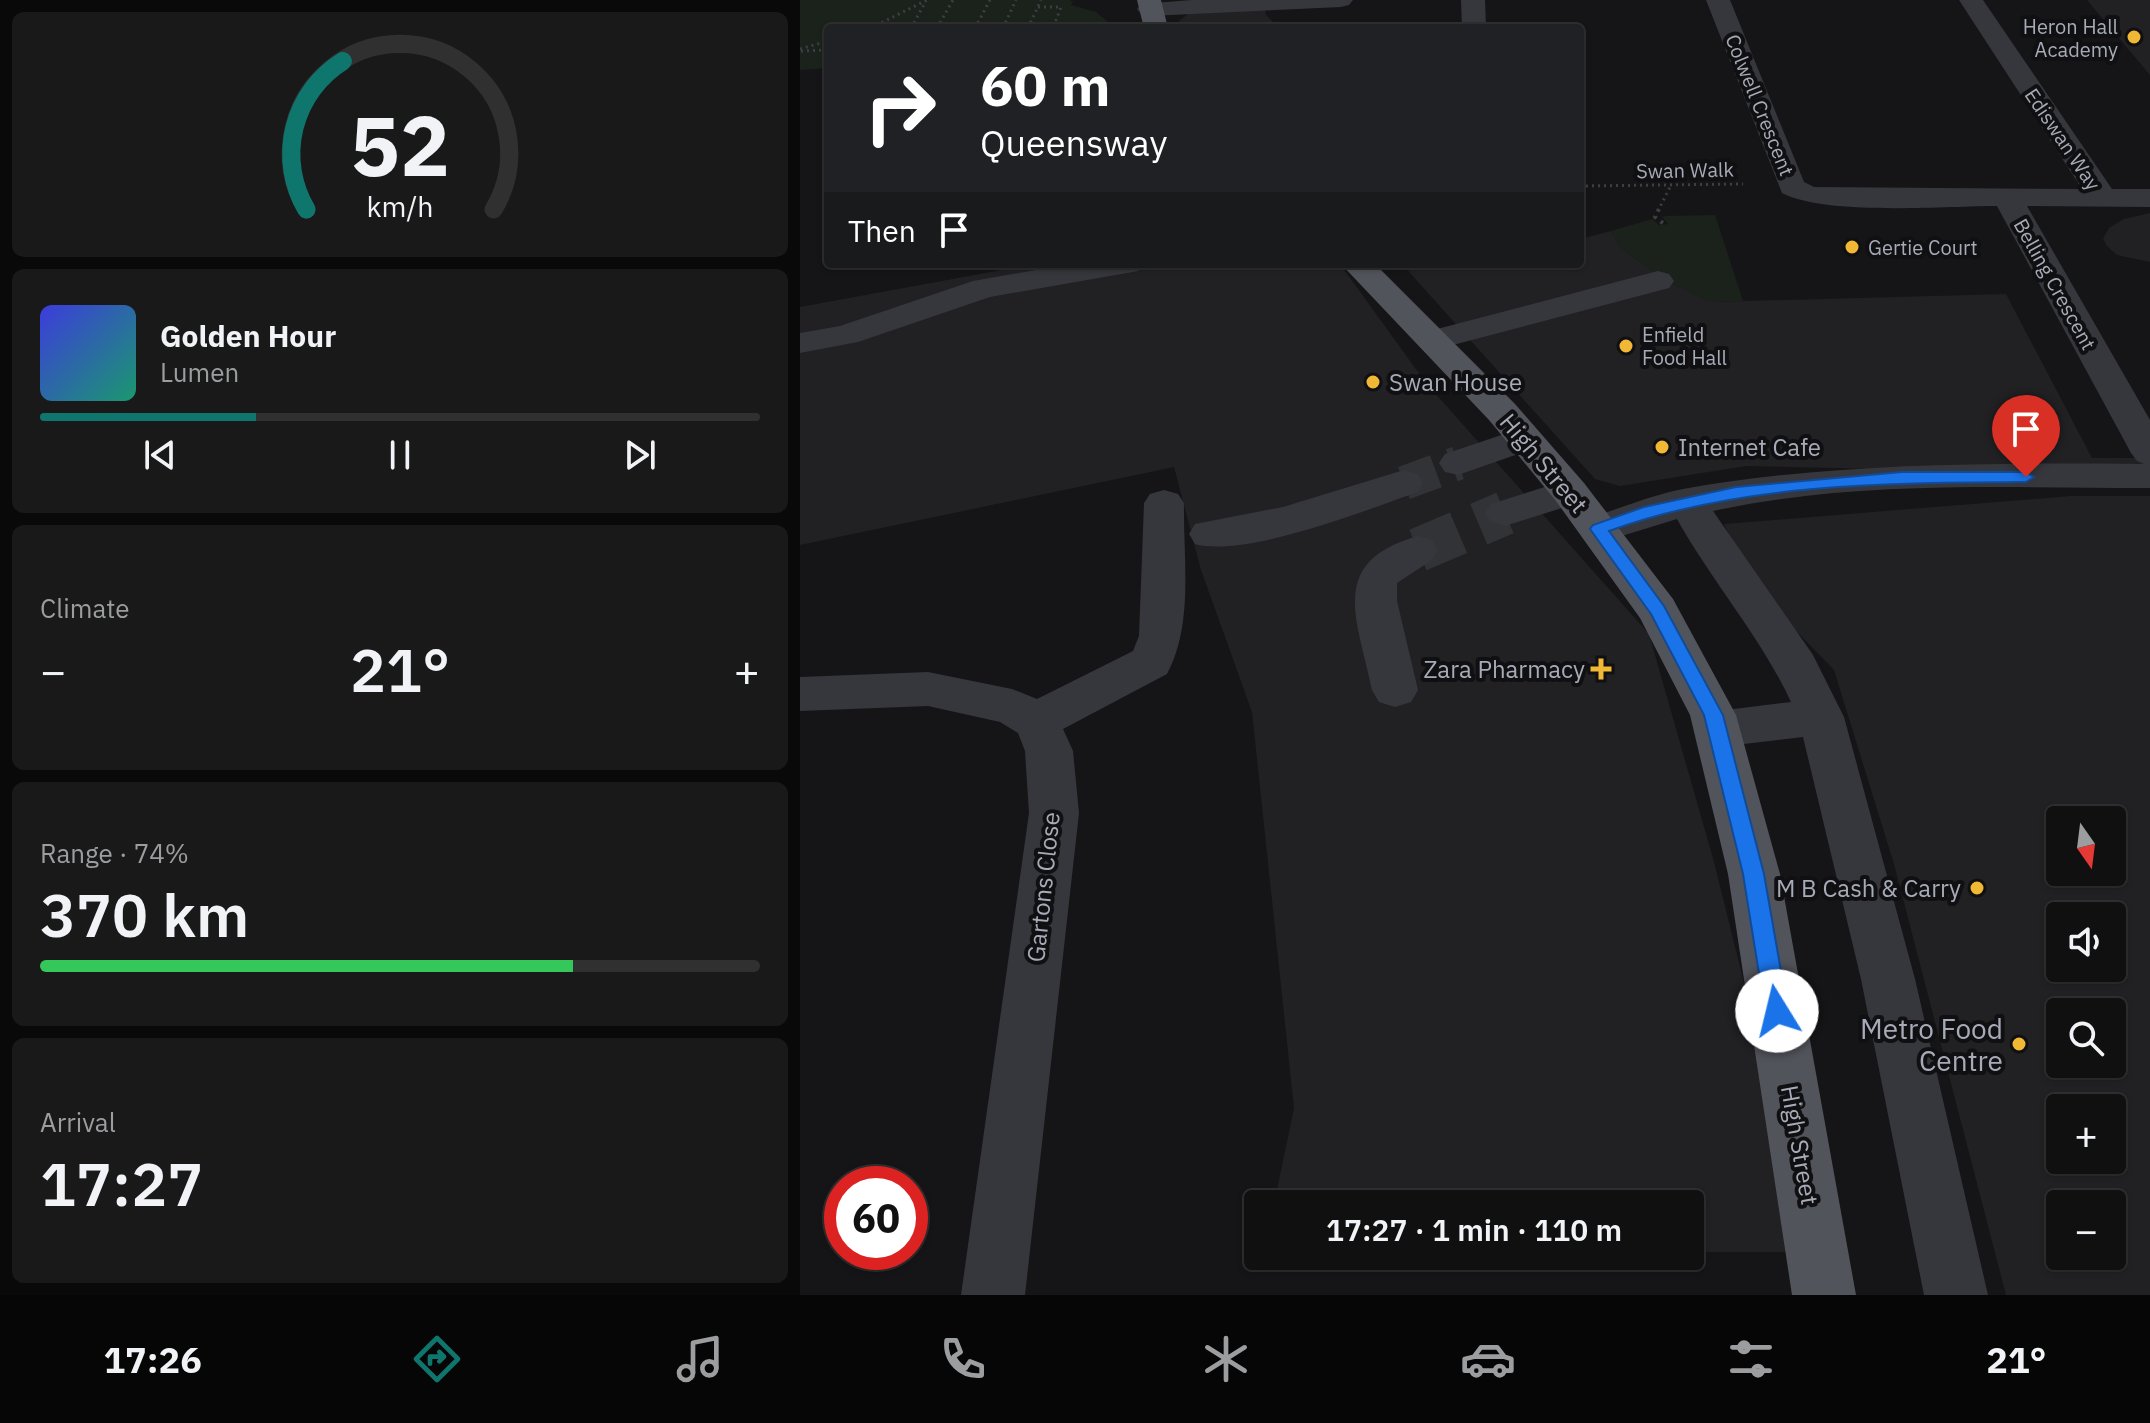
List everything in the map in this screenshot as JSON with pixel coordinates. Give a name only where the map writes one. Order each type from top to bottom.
[{"type":"main road","name":"High Street","points":[[1361,268],[1434,340],[1570,492],[1658,610],[1688,662],[1718,729],[1754,874],[1824,1295]]},
{"type":"street","points":[[1151,12],[1341,0]]},
{"type":"street","points":[[1473,0],[1474,24]]},
{"type":"street","name":"Colwell Crescent","points":[[1718,0],[1791,184],[1800,193],[1818,196],[2007,197]]},
{"type":"street","name":"Ediswan Way","points":[[1971,0],[2103,198]]},
{"type":"street","name":"Belling Crescent","points":[[2150,198],[2007,197],[2150,453]]},
{"type":"street","points":[[800,343],[846,335],[984,288],[1103,268]]},
{"type":"street","points":[[1434,340],[1658,281]]},
{"type":"street","points":[[1458,463],[1525,439]]},
{"type":"street","points":[[1599,529],[1687,501],[1736,492],[1902,478],[2150,476]]},
{"type":"street","points":[[1209,534],[1247,531],[1404,483]]},
{"type":"street","points":[[1505,513],[1570,492]]},
{"type":"street","points":[[1687,501],[1714,548],[1797,667],[1821,717],[1888,979],[1956,1295]]},
{"type":"street","points":[[800,694],[928,689],[1012,707],[1036,721],[1151,662],[1161,636],[1164,503]]},
{"type":"street","points":[[1395,690],[1376,601],[1376,581],[1383,572],[1418,550]]},
{"type":"street","points":[[1718,729],[1821,717]]},
{"type":"street","name":"Gartons Close","points":[[993,1295],[1054,813],[1049,751],[1036,721]]},
{"type":"path","points":[[879,24],[927,0]]},
{"type":"path","points":[[913,24],[927,0]]},
{"type":"path","points":[[939,24],[953,0]]},
{"type":"path","points":[[977,24],[990,0]]},
{"type":"path","points":[[1005,24],[1016,0]]},
{"type":"path","points":[[1030,24],[1041,0]]},
{"type":"path","points":[[1038,7],[1061,7],[1055,24]]},
{"type":"path","points":[[800,50],[824,42]]},
{"type":"path","points":[[800,50],[824,50]]},
{"type":"path","name":"Swan Walk","points":[[1584,186],[1791,184]]},
{"type":"path","points":[[1664,224],[1655,217],[1671,185]]},
{"type":"shaded area","points":[[800,0],[1070,0],[1073,2],[1071,5],[1096,12],[1110,24],[824,24],[824,68],[800,70]]},
{"type":"shaded area","name":"Heron Hall Academy","points":[[2087,0],[2150,0],[2150,75]]},
{"type":"shaded area","points":[[1265,9],[1266,15],[1275,24],[1179,24],[1188,14]]},
{"type":"shaded area","points":[[2150,213],[2150,262],[2117,255],[2107,246],[2103,239],[2109,228],[2124,219]]},
{"type":"shaded area","points":[[1715,215],[1743,301],[1709,302],[1667,281],[1621,248],[1611,231],[1652,219],[1659,225],[1668,224],[1662,217],[1666,216]]},
{"type":"shaded area","points":[[1611,231],[1621,248],[1667,281],[1709,302],[2006,294],[2092,458],[2150,458],[2150,475],[1746,466],[1620,486],[1595,479],[1406,268],[1584,268],[1584,238]]},
{"type":"shaded area","points":[[1012,268],[1343,268],[1426,383],[1649,634],[1714,862],[1748,999],[1794,1252],[1704,1252],[1704,1190],[1277,1190],[1294,1108],[1252,712],[1201,570],[1174,467],[800,545],[800,307]]},
{"type":"shaded area","points":[[2071,496],[2150,496],[2150,1295],[2006,1295],[1894,864],[1834,670],[1752,585],[1724,524]]},
{"type":"tunnel","points":[[1404,483],[1458,463]]},
{"type":"tunnel","points":[[1418,550],[1505,513]]},
{"type":"place","name":"Heron Hall Academy","points":[[2134,37]]},
{"type":"place","name":"Gertie Court","points":[[1852,247]]},
{"type":"place","name":"Enfield Food Hall","points":[[1626,346]]},
{"type":"place","name":"Swan House","points":[[1373,382]]},
{"type":"place","name":"Internet Cafe","points":[[1662,447]]},
{"type":"place","name":"Zara Pharmacy","points":[[1601,669]]},
{"type":"place","name":"M B Cash & Carry","points":[[1977,888]]},
{"type":"place","name":"Metro Food Centre","points":[[2019,1044]]},
{"type":"route","points":[[1777,1011],[1754,874],[1713,715],[1688,662],[1658,610],[1599,529],[1687,501],[1736,492],[1902,478],[2026,477]]}]
